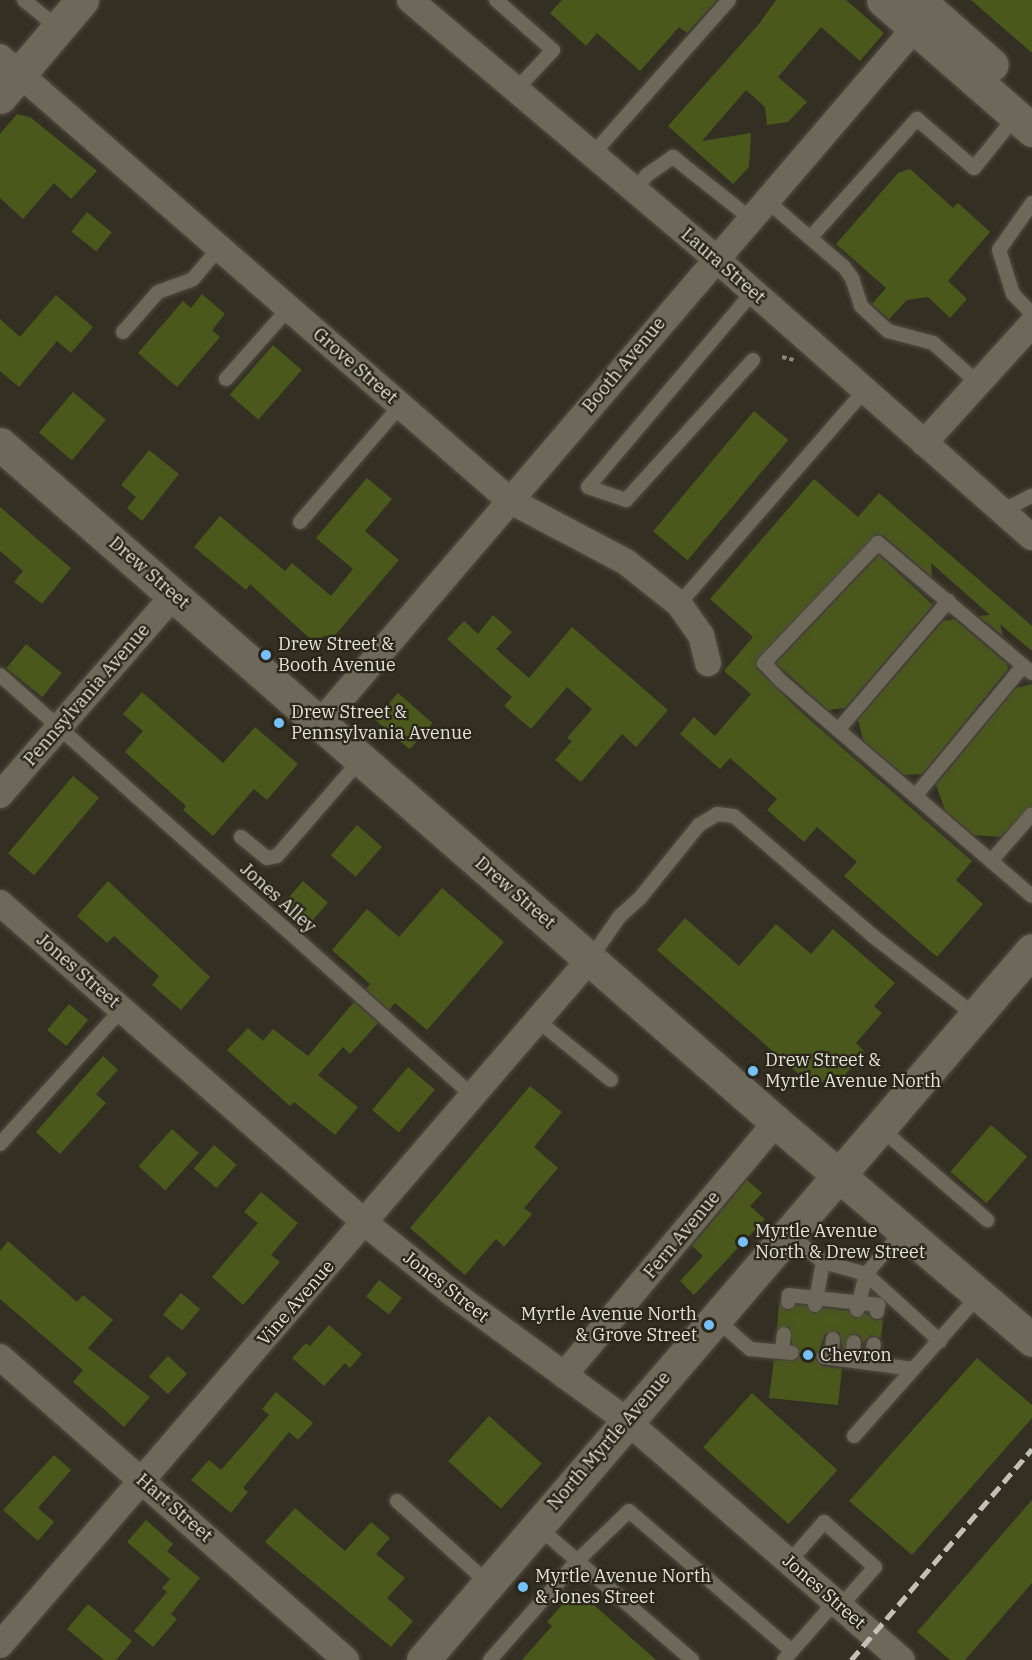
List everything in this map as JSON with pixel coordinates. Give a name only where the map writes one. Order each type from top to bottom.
[{"type":"main road","points":[[6,76],[58,28],[82,0]]},
{"type":"main road","points":[[883,0],[921,13],[1027,115]]},
{"type":"main road","name":"Drew Street","points":[[0,444],[837,1175],[1032,1340]]},
{"type":"main road","name":"North Myrtle Avenue","points":[[423,1660],[837,1175],[975,1015],[1031,955]]},
{"type":"street","name":"Laura Street","points":[[410,0],[591,156],[715,258],[1032,537]]},
{"type":"street","name":"Booth Avenue","points":[[321,722],[758,209],[921,13]]},
{"type":"street","name":"Grove Street","points":[[6,76],[219,248],[510,500],[626,562],[679,604],[701,635],[708,663]]},
{"type":"street","points":[[924,443],[1030,326]]},
{"type":"street","name":"Pennsylvania Avenue","points":[[0,795],[174,595]]},
{"type":"street","name":"Jones Street","points":[[0,903],[365,1223],[627,1421],[902,1660]]},
{"type":"street","name":"Vine Avenue","points":[[0,1645],[590,959]]},
{"type":"street","name":"Fern Avenue","points":[[564,1375],[776,1122]]},
{"type":"street","name":"Hart Street","points":[[0,1357],[346,1660]]},
{"type":"lane","points":[[24,0],[58,28]]},
{"type":"lane","points":[[496,0],[553,50],[515,91]]},
{"type":"lane","points":[[591,156],[729,0]]},
{"type":"lane","points":[[811,237],[917,118],[974,168],[1027,115]]},
{"type":"lane","points":[[634,191],[647,175],[673,157],[758,209],[811,237],[849,273],[861,306],[888,331],[933,343],[978,383]]},
{"type":"lane","points":[[1030,326],[1013,294],[999,250],[1032,203]]},
{"type":"lane","points":[[123,332],[158,292],[193,279],[219,248]]},
{"type":"lane","points":[[753,292],[588,487],[626,500],[753,360]]},
{"type":"lane","points":[[226,379],[289,308]]},
{"type":"lane","points":[[679,604],[865,390]]},
{"type":"lane","points":[[300,522],[401,405]]},
{"type":"lane","points":[[1002,511],[1032,496]]},
{"type":"lane","points":[[916,795],[1028,669],[885,545],[876,543],[779,644],[764,663],[838,730],[1032,896]]},
{"type":"lane","points":[[838,730],[948,601]]},
{"type":"lane","name":"Jones Alley","points":[[0,675],[473,1096]]},
{"type":"lane","points":[[241,837],[267,858],[277,856],[362,758]]},
{"type":"lane","points":[[590,959],[620,916],[640,898],[699,825],[717,814],[734,816],[873,936],[975,1015]]},
{"type":"lane","points":[[986,857],[1004,846],[1032,814]]},
{"type":"lane","points":[[0,1144],[122,1009]]},
{"type":"lane","points":[[537,1020],[611,1080]]},
{"type":"lane","points":[[879,1127],[987,1220]]},
{"type":"lane","points":[[858,1307],[866,1274],[903,1231]]},
{"type":"lane","points":[[788,1233],[823,1262],[866,1274],[940,1341]]},
{"type":"lane","points":[[815,1302],[823,1262]]},
{"type":"lane","points":[[788,1302],[789,1295],[837,1305],[858,1307],[878,1305],[877,1312]]},
{"type":"lane","points":[[854,1436],[979,1295]]},
{"type":"lane","points":[[715,1317],[750,1349],[787,1353],[784,1334]]},
{"type":"lane","points":[[833,1339],[828,1357],[913,1369]]},
{"type":"lane","points":[[852,1360],[854,1342]]},
{"type":"lane","points":[[871,1362],[874,1344]]},
{"type":"lane","points":[[397,1501],[488,1583]]},
{"type":"lane","points":[[490,1660],[577,1561],[629,1511],[788,1655],[875,1567],[824,1522],[789,1562]]},
{"type":"lane","points":[[537,1526],[692,1660]]},
{"type":"path","points":[[782,357],[795,360]]},
{"type":"building","points":[[562,0],[717,0],[687,33],[679,27],[640,71],[597,33],[586,46],[550,13]]},
{"type":"building","points":[[776,0],[846,0],[884,33],[860,61],[821,27],[778,77],[807,102],[788,122],[767,125],[765,107],[746,90],[702,141],[751,133],[749,167],[733,184],[668,126],[759,24]]},
{"type":"building","points":[[971,0],[1032,0],[1032,53]]},
{"type":"building","points":[[17,114],[30,117],[97,171],[71,199],[54,183],[23,219],[0,198],[0,134]]},
{"type":"building","points":[[910,169],[953,208],[958,203],[990,232],[948,281],[967,299],[950,318],[928,297],[907,300],[889,319],[872,304],[886,288],[836,244],[898,173]]},
{"type":"building","points":[[87,212],[112,232],[96,252],[71,231]]},
{"type":"building","points":[[202,294],[225,314],[212,330],[220,337],[177,387],[138,353],[183,301],[191,308]]},
{"type":"building","points":[[56,295],[93,327],[71,353],[57,341],[19,387],[0,371],[0,319],[20,337]]},
{"type":"building","points":[[273,345],[302,370],[258,420],[230,395]]},
{"type":"building","points":[[73,392],[106,420],[72,460],[39,433]]},
{"type":"building","points":[[754,411],[788,440],[688,560],[653,531]]},
{"type":"building","points":[[149,450],[179,474],[142,521],[127,508],[136,497],[121,485]]},
{"type":"building","points":[[367,478],[392,499],[365,531],[399,560],[331,640],[325,635],[317,645],[250,584],[246,590],[194,547],[220,516],[285,571],[292,563],[331,596],[353,569],[316,538]]},
{"type":"building","points":[[814,479],[858,517],[879,493],[1032,626],[1032,651],[1000,624],[1003,636],[979,616],[990,615],[931,563],[932,577],[884,536],[876,534],[756,660],[757,669],[802,713],[972,861],[956,880],[983,904],[937,957],[844,876],[857,862],[817,827],[804,842],[767,810],[777,799],[730,758],[720,769],[680,734],[694,717],[715,736],[751,694],[724,671],[753,637],[710,599]]},
{"type":"building","points":[[0,507],[71,568],[42,604],[14,582],[23,571],[0,551]]},
{"type":"building","points":[[879,555],[933,605],[845,708],[828,710],[776,663]]},
{"type":"building","points":[[493,615],[512,632],[496,649],[529,678],[572,627],[668,710],[636,747],[622,734],[581,782],[555,760],[572,741],[567,738],[592,709],[567,687],[531,729],[504,706],[512,697],[447,639],[464,621],[478,634]]},
{"type":"building","points":[[954,619],[1007,664],[1008,669],[922,774],[904,775],[863,740],[858,720],[943,621]]},
{"type":"building","points":[[26,644],[62,673],[42,697],[6,668]]},
{"type":"building","points":[[1032,684],[1032,805],[1000,837],[974,835],[945,810],[936,785],[1016,688]]},
{"type":"building","points":[[142,692],[223,763],[255,727],[298,764],[267,800],[254,789],[213,836],[183,810],[186,806],[125,752],[143,731],[123,714]]},
{"type":"building","points":[[398,693],[433,723],[410,750],[375,719]]},
{"type":"building","points":[[73,776],[99,798],[34,875],[8,853]]},
{"type":"building","points":[[357,825],[382,847],[356,877],[331,855]]},
{"type":"building","points":[[108,881],[210,977],[181,1010],[152,985],[159,976],[114,936],[107,943],[77,916]]},
{"type":"building","points":[[303,881],[328,903],[307,927],[282,905]]},
{"type":"building","points":[[442,888],[504,942],[427,1030],[395,1003],[389,1010],[366,989],[370,984],[332,950],[367,909],[399,937]]},
{"type":"building","points":[[685,918],[739,966],[776,924],[811,954],[833,929],[895,983],[874,1006],[882,1013],[856,1043],[865,1052],[838,1083],[829,1075],[816,1089],[657,950]]},
{"type":"building","points":[[354,1002],[378,1023],[350,1054],[343,1047],[318,1075],[358,1107],[335,1135],[294,1102],[290,1106],[227,1050],[248,1028],[263,1041],[273,1029],[308,1056]]},
{"type":"building","points":[[69,1004],[88,1020],[66,1046],[47,1030]]},
{"type":"building","points":[[103,1056],[118,1070],[96,1094],[106,1103],[60,1154],[36,1132]]},
{"type":"building","points":[[408,1067],[435,1089],[399,1132],[372,1110]]},
{"type":"building","points":[[530,1086],[562,1112],[534,1147],[558,1168],[524,1208],[532,1214],[504,1247],[496,1239],[465,1275],[410,1228]]},
{"type":"building","points":[[991,1125],[1027,1156],[987,1203],[950,1172]]},
{"type":"building","points":[[172,1129],[199,1153],[165,1190],[139,1166]]},
{"type":"building","points":[[214,1145],[237,1165],[216,1188],[194,1168]]},
{"type":"building","points":[[747,1180],[762,1193],[750,1206],[765,1219],[694,1295],[680,1281],[703,1256],[692,1246]]},
{"type":"building","points":[[261,1192],[298,1223],[271,1255],[280,1262],[243,1305],[212,1277],[258,1223],[244,1212]]},
{"type":"building","points":[[8,1241],[77,1302],[83,1295],[113,1320],[88,1348],[150,1397],[124,1427],[73,1382],[83,1370],[0,1299],[0,1251]]},
{"type":"building","points":[[379,1280],[402,1298],[389,1314],[366,1297]]},
{"type":"building","points":[[181,1293],[200,1309],[182,1331],[163,1314]]},
{"type":"building","name":"Chevron","points":[[779,1304],[787,1311],[796,1305],[806,1306],[814,1314],[823,1308],[848,1311],[855,1319],[866,1313],[875,1321],[883,1319],[881,1338],[871,1335],[863,1343],[860,1335],[851,1334],[844,1351],[839,1332],[825,1334],[816,1360],[822,1366],[842,1369],[838,1405],[769,1398],[774,1360],[795,1361],[801,1354],[792,1344],[790,1327],[777,1329]]},
{"type":"building","points":[[329,1325],[362,1354],[350,1368],[345,1363],[324,1386],[292,1358],[306,1343],[310,1346]]},
{"type":"building","points":[[168,1356],[187,1374],[168,1394],[149,1376]]},
{"type":"building","points":[[977,1358],[1032,1405],[1032,1418],[912,1555],[849,1501]]},
{"type":"building","points":[[276,1392],[313,1423],[298,1440],[289,1432],[243,1488],[248,1492],[231,1513],[191,1480],[209,1460],[221,1470],[269,1415],[262,1409]]},
{"type":"building","points":[[752,1393],[837,1470],[789,1524],[703,1447]]},
{"type":"building","points":[[489,1416],[542,1464],[501,1509],[448,1461]]},
{"type":"building","points":[[54,1455],[71,1470],[38,1508],[54,1522],[38,1541],[3,1510]]},
{"type":"building","points":[[1032,1500],[1032,1583],[965,1660],[950,1660],[917,1632]]},
{"type":"building","points":[[295,1508],[345,1551],[371,1522],[390,1538],[376,1554],[405,1578],[387,1598],[413,1621],[391,1647],[265,1542]]},
{"type":"building","points":[[146,1520],[173,1544],[167,1551],[200,1578],[171,1614],[177,1619],[153,1647],[134,1631],[167,1592],[162,1588],[170,1579],[127,1542]]},
{"type":"building","points":[[576,1589],[656,1660],[522,1660],[552,1626],[547,1622]]},
{"type":"building","points":[[88,1604],[132,1641],[116,1660],[104,1660],[67,1629]]},
{"type":"railway","points":[[851,1660],[1032,1449]]},
{"type":"place","name":"Drew Street & Booth Avenue","points":[[266,655]]},
{"type":"place","name":"Drew Street & Pennsylvania Avenue","points":[[279,723]]},
{"type":"place","name":"Drew Street & Myrtle Avenue North","points":[[753,1071]]},
{"type":"place","name":"Myrtle Avenue North & Drew Street","points":[[743,1242]]},
{"type":"place","name":"Myrtle Avenue North & Grove Street","points":[[709,1325]]},
{"type":"place","name":"Chevron","points":[[808,1355]]},
{"type":"place","name":"Myrtle Avenue North & Jones Street","points":[[523,1587]]}]
